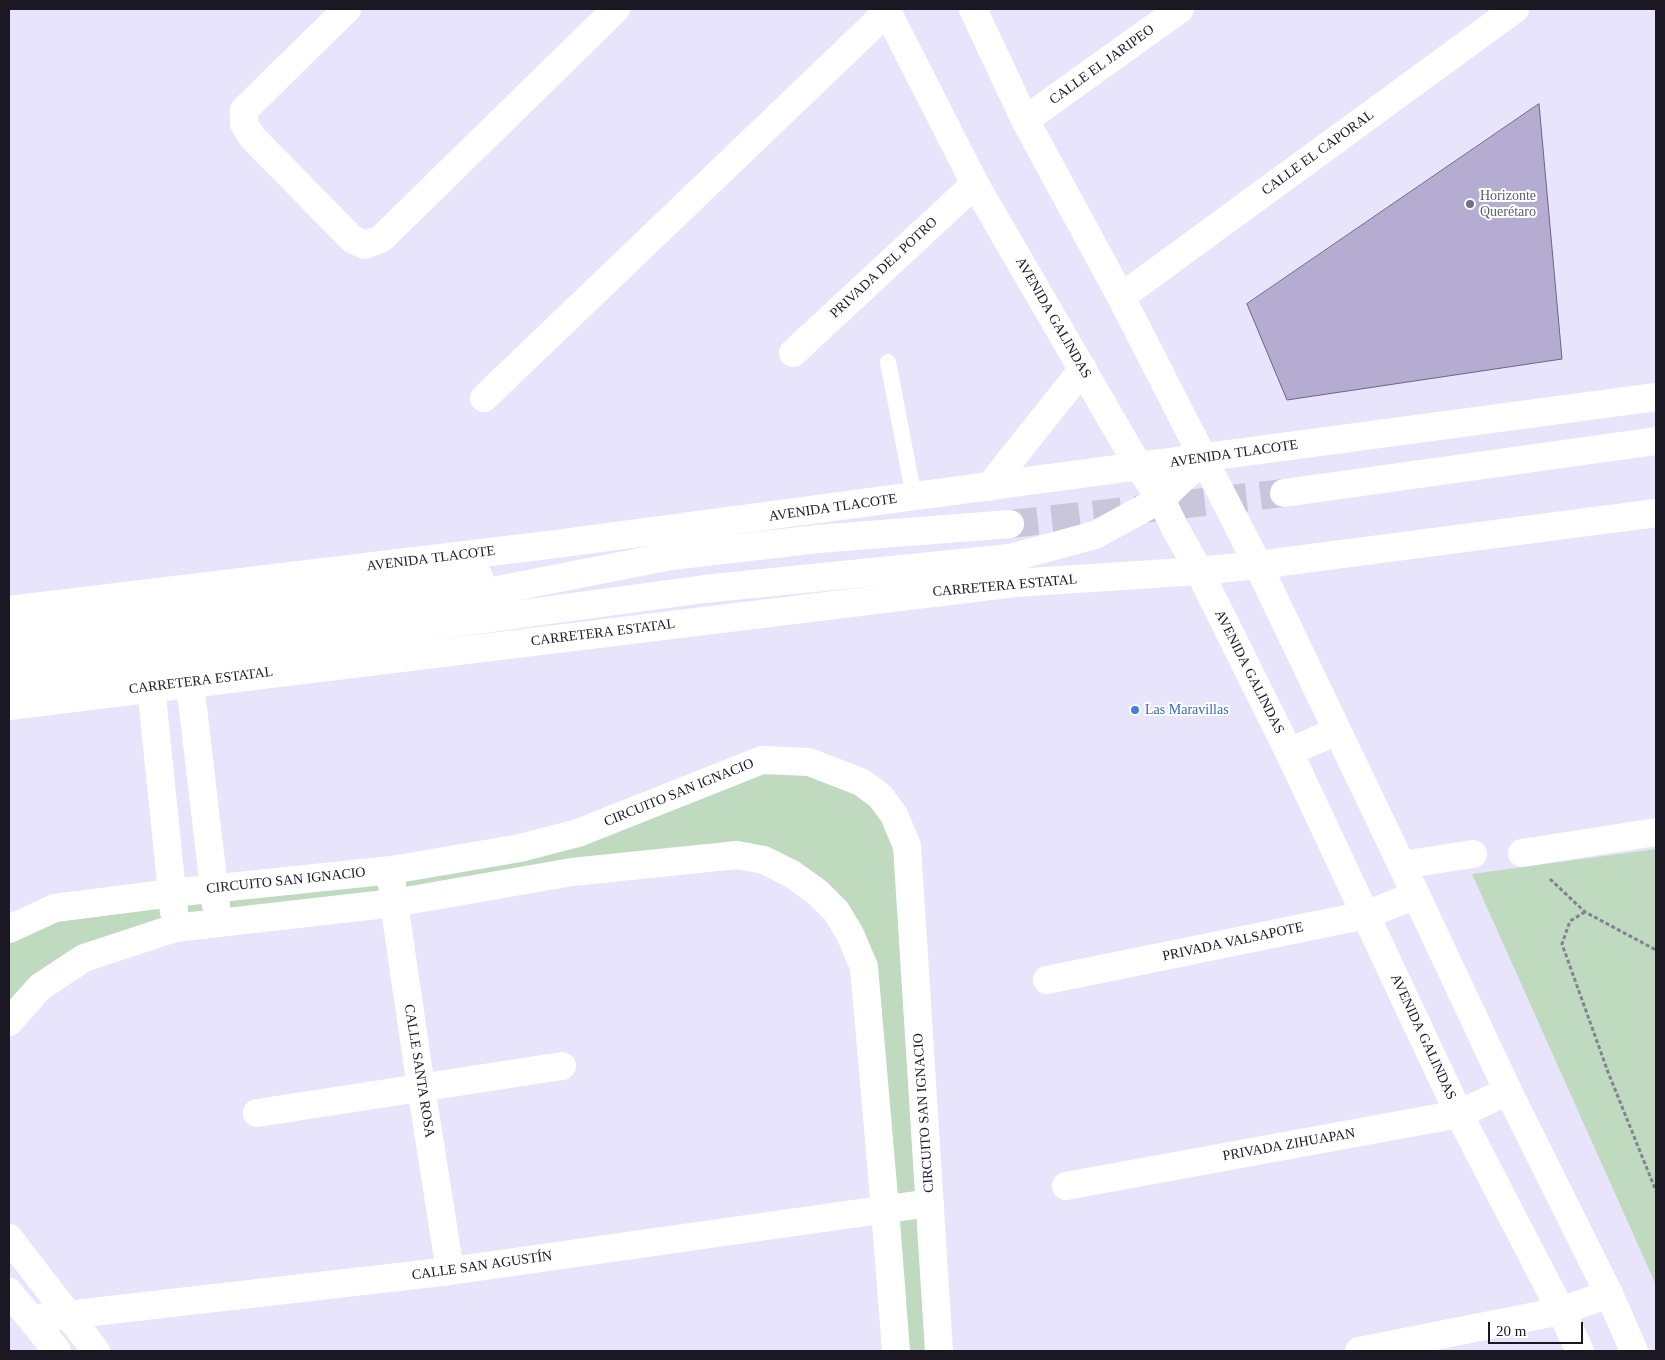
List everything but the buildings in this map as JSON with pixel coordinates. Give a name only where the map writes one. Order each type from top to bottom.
[{"type":"street","points":[[347,9],[244,110],[244,124],[252,137],[352,239],[365,246],[381,238],[616,9]]},
{"type":"street","points":[[973,9],[1025,120],[1121,297],[1258,565],[1402,864],[1508,1091],[1609,1294],[1634,1351]]},
{"type":"street","name":"CALLE EL JARIPEO","points":[[1025,120],[1180,9]]},
{"type":"street","name":"CALLE EL CAPORAL","points":[[1121,297],[1515,9]]},
{"type":"street","points":[[484,398],[887,10]]},
{"type":"street","name":"AVENIDA GALINDAS","points":[[887,10],[976,184],[1139,467],[1161,499],[1290,752],[1459,1114],[1580,1351]]},
{"type":"street","name":"PRIVADA DEL POTRO","points":[[793,353],[976,184]]},
{"type":"street","points":[[989,487],[1083,369]]},
{"type":"street","name":"AVENIDA TLACOTE","points":[[9,610],[556,544],[1656,397]]},
{"type":"street","points":[[1284,493],[1656,441]]},
{"type":"street","points":[[9,684],[704,590],[1010,558],[1095,535],[1161,499],[1204,458]]},
{"type":"street","name":"CARRETERA ESTATAL","points":[[9,706],[190,682],[1015,583],[1198,571],[1258,565],[1656,513]]},
{"type":"street","name":"AVENIDA TLACOTE","points":[[9,658],[406,608],[671,556],[818,539],[1010,524]]},
{"type":"street","points":[[9,636],[206,607],[671,556]]},
{"type":"street","points":[[190,682],[218,924]]},
{"type":"street","points":[[151,687],[176,928]]},
{"type":"street","points":[[1290,752],[1337,730]]},
{"type":"street","name":"CIRCUITO SAN IGNACIO","points":[[9,929],[55,908],[214,888],[392,870],[520,848],[578,833],[762,760],[810,762],[861,782],[880,796],[894,815],[907,846],[939,1351]]},
{"type":"street","points":[[1522,853],[1656,832]]},
{"type":"street","points":[[1402,864],[1473,854]]},
{"type":"street","points":[[9,1022],[40,988],[84,958],[176,928],[394,903],[572,872],[737,855],[764,860],[792,874],[816,892],[836,911],[850,934],[864,966],[886,1209],[896,1351]]},
{"type":"street","name":"CALLE SANTA ROSA","points":[[392,870],[394,903],[450,1272]]},
{"type":"street","name":"PRIVADA VALSAPOTE","points":[[1048,980],[1366,915],[1416,895]]},
{"type":"street","points":[[257,1113],[562,1066]]},
{"type":"street","name":"PRIVADA ZIHUAPAN","points":[[1066,1186],[1459,1114],[1508,1091]]},
{"type":"street","name":"CALLE SAN AGUSTÍN","points":[[32,1319],[450,1272],[930,1203]]},
{"type":"street","points":[[9,1238],[66,1315],[96,1351]]},
{"type":"street","points":[[9,1292],[57,1351]]},
{"type":"street","points":[[1359,1351],[1561,1311],[1609,1294]]},
{"type":"lane","points":[[888,362],[914,497]]},
{"type":"path","points":[[1522,853],[1585,912],[1656,950]]},
{"type":"path","points":[[1585,912],[1570,921],[1562,944],[1608,1072],[1656,1191]]},
{"type":"green space","points":[[762,760],[809,762],[894,815],[939,1351],[896,1351],[850,934],[764,860],[218,924],[84,958],[9,1022],[9,929],[520,848]]},
{"type":"green space","points":[[1656,849],[1656,1285],[1472,874]]},
{"type":"tunnel","points":[[1010,524],[1284,493]]},
{"type":"place","name":"Horizonte Querétaro","points":[[1470,204]]},
{"type":"place","name":"Las Maravillas","points":[[1135,710]]}]
